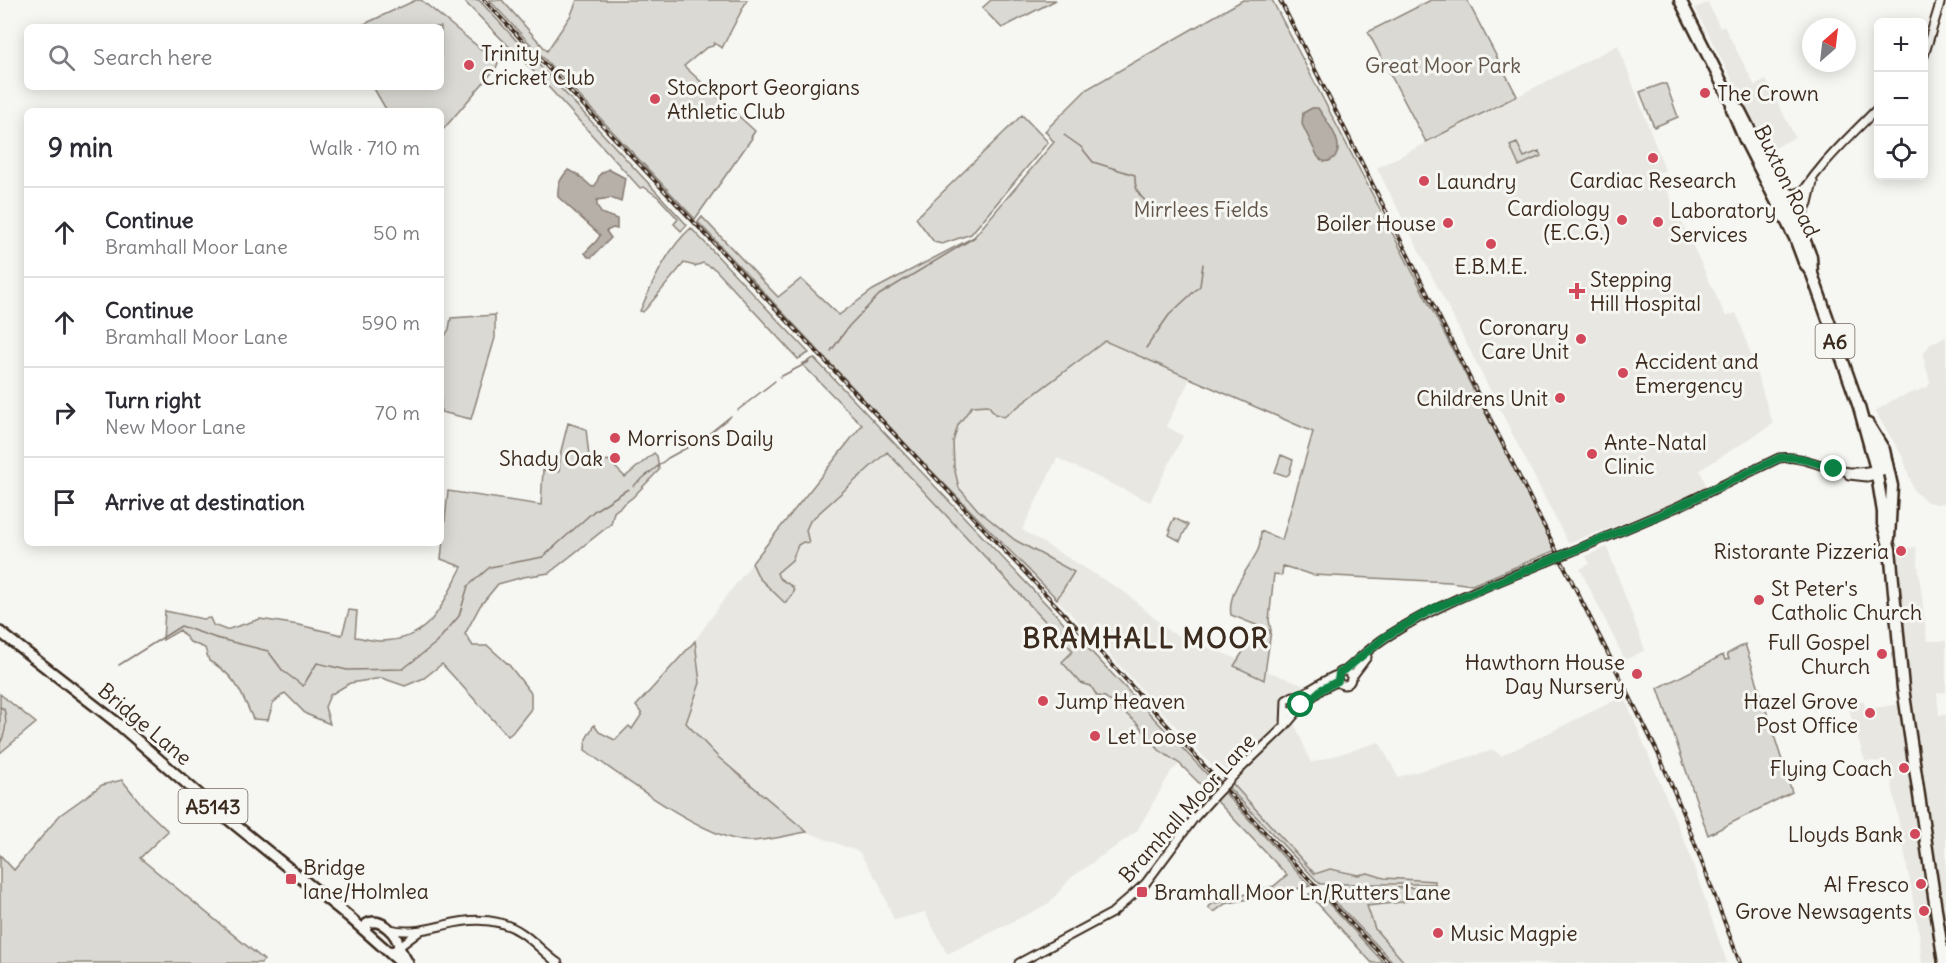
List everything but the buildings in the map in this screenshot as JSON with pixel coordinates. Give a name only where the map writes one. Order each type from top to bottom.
[{"type":"highway","name":"Buxton Road","points":[[1680,0],[1732,103],[1740,111],[1780,188],[1792,220]]},
{"type":"highway","name":"Buxton Road","points":[[1732,103],[1732,110],[1744,138],[1811,256],[1812,274],[1872,450],[1880,470],[1892,486],[1886,516],[1904,696],[1944,963]]},
{"type":"highway","name":"Buxton Road","points":[[1859,408],[1884,450],[1880,470]]},
{"type":"main road","name":"Bridge Lane","points":[[0,632],[116,722],[218,811],[348,916],[367,927],[401,963]]},
{"type":"main road","points":[[367,927],[374,921],[396,936],[408,963]]},
{"type":"main road","points":[[388,951],[393,952],[400,947]]},
{"type":"street","points":[[1928,40],[1941,0]]},
{"type":"street","points":[[1792,220],[1802,191],[1874,112]]},
{"type":"street","points":[[1792,220],[1809,195],[1813,180]]},
{"type":"street","points":[[1780,188],[1793,194],[1802,191]]},
{"type":"street","points":[[1852,473],[1865,466],[1872,450]]},
{"type":"street","points":[[1338,678],[1340,672],[1378,643],[1433,609],[1664,513],[1779,458],[1793,456],[1852,473],[1880,470]]},
{"type":"street","points":[[1836,469],[1853,476],[1880,470]]},
{"type":"street","points":[[1295,696],[1300,700],[1299,709],[1290,712],[1286,709],[1286,700],[1290,697],[1304,694],[1325,680],[1338,678],[1346,685],[1378,643]]},
{"type":"street","points":[[1345,670],[1352,677]]},
{"type":"street","name":"Bramhall Moor Lane","points":[[1019,963],[1112,913],[1145,884],[1195,817],[1213,797],[1285,726],[1299,709],[1338,678]]},
{"type":"street","name":"Bramhall Moor Lane","points":[[1285,726],[1286,709]]},
{"type":"street","points":[[387,929],[399,932],[420,931],[453,923],[488,920],[520,932],[558,963]]},
{"type":"street","points":[[400,947],[420,931]]},
{"type":"shaded area","points":[[1708,3],[1720,28],[1724,26],[1755,86],[1766,80],[1795,137],[1769,151],[1695,8]]},
{"type":"shaded area","name":"Stepping Hill Hospital","points":[[1618,45],[1665,170],[1659,173],[1726,317],[1736,313],[1773,424],[1700,470],[1707,488],[1660,510],[1568,543],[1377,168]]},
{"type":"shaded area","points":[[1312,108],[1318,108],[1335,134],[1338,149],[1336,155],[1329,161],[1318,157],[1302,124],[1303,113]]},
{"type":"shaded area","points":[[608,169],[625,178],[621,202],[611,198],[597,200],[597,205],[601,213],[617,219],[617,229],[606,231],[611,238],[592,257],[588,257],[585,253],[600,235],[558,197],[559,186],[568,170],[577,174],[592,187],[595,186],[600,174]]},
{"type":"shaded area","points":[[1946,337],[1946,503],[1937,504],[1927,502],[1914,491],[1903,457],[1875,411],[1895,399],[1928,387],[1930,382],[1924,353],[1931,343]]},
{"type":"shaded area","points":[[1104,341],[1191,377],[1166,426],[1183,436],[1150,502],[1057,458],[1022,530],[1126,593],[1170,632],[1312,689],[1291,715],[1311,763],[1379,742],[1398,777],[1494,750],[1501,756],[1624,696],[1688,850],[1727,963],[1402,963],[1295,856],[1110,655],[922,457],[972,406],[1020,405]]},
{"type":"shaded area","points":[[862,425],[1180,764],[1172,770],[1137,831],[1072,877],[1048,904],[947,954],[925,912],[894,920],[879,883],[859,852],[807,832],[718,757],[686,723],[700,683],[695,641],[727,595]]},
{"type":"shaded area","points":[[1607,547],[1645,650],[1625,660],[1580,569],[1590,564],[1586,556]]},
{"type":"shaded area","points":[[1916,547],[1927,641],[1946,641],[1946,692],[1937,693],[1939,715],[1946,715],[1946,963],[1922,963],[1919,932],[1888,762],[1865,761],[1847,703],[1863,701],[1867,709],[1910,703],[1890,549]]},
{"type":"green space","name":"Trinity Cricket Club","points":[[416,0],[421,0],[498,63],[444,129],[444,108],[385,108],[375,90],[444,90],[444,24],[364,24]]},
{"type":"green space","points":[[463,0],[479,0],[687,225],[681,231],[674,224],[678,219],[658,197],[644,187],[640,188],[543,81]]},
{"type":"green space","name":"Stockport Georgians Athletic Club","points":[[489,0],[502,0],[547,51],[571,15],[577,0],[747,0],[722,48],[714,43],[684,66],[755,131],[695,219]]},
{"type":"green space","points":[[991,0],[1056,0],[1002,28],[982,8]]},
{"type":"green space","name":"Mirrlees Fields","points":[[1243,0],[1272,0],[1556,550],[1472,585],[1313,575],[1283,566],[1282,575],[1274,574],[1269,620],[1271,631],[1231,615],[1232,597],[1258,550],[1261,531],[1282,540],[1313,432],[1105,341],[1004,417],[995,414],[988,405],[972,406],[958,425],[953,442],[954,467],[959,488],[978,510],[1015,540],[1074,572],[1057,599],[921,460],[698,222],[702,217],[778,297],[801,279],[839,315],[873,290],[974,237],[1054,142],[1045,131],[1087,89]]},
{"type":"green space","name":"Great Moor Park","points":[[1431,0],[1467,0],[1517,96],[1426,142],[1368,32]]},
{"type":"green space","points":[[1666,84],[1678,117],[1654,127],[1640,92]]},
{"type":"green space","points":[[1022,115],[1048,142],[971,234],[942,244],[934,242],[916,218]]},
{"type":"green space","points":[[1517,143],[1524,157],[1539,151],[1541,156],[1519,166],[1510,146]]},
{"type":"green space","points":[[691,228],[809,353],[798,359],[715,269],[703,263],[695,266],[684,263],[645,310],[640,311],[668,256],[682,236]]},
{"type":"green space","points":[[495,315],[495,338],[471,419],[444,413],[444,338],[451,318]]},
{"type":"green space","points":[[814,358],[1219,787],[1210,794],[1180,764],[1159,750],[1137,723],[1105,697],[1097,696],[1091,686],[1081,683],[1062,662],[1073,651],[887,452],[810,521],[806,530],[809,543],[803,542],[798,545],[792,560],[777,573],[779,578],[793,587],[794,592],[785,603],[759,578],[752,563],[862,425],[802,364]]},
{"type":"green space","points":[[568,423],[586,429],[590,466],[608,460],[625,477],[654,453],[657,456],[659,470],[633,497],[614,512],[611,524],[549,573],[498,584],[480,606],[465,634],[473,646],[488,646],[509,665],[531,693],[531,709],[508,736],[442,664],[424,678],[405,686],[382,678],[350,683],[330,695],[325,707],[330,724],[306,714],[285,693],[273,703],[268,720],[253,719],[237,685],[218,666],[209,661],[205,648],[190,642],[180,630],[163,640],[165,611],[203,619],[210,618],[213,625],[226,630],[260,619],[342,635],[349,610],[357,611],[355,637],[382,641],[413,634],[433,618],[462,567],[441,559],[448,491],[541,505],[543,470],[559,472],[561,451]]},
{"type":"green space","points":[[1281,455],[1293,460],[1289,474],[1286,476],[1275,472]]},
{"type":"green space","points":[[1174,518],[1188,525],[1180,541],[1169,535]]},
{"type":"green space","points":[[1271,631],[1264,680],[1234,666],[1254,634],[1266,635]]},
{"type":"green space","points":[[695,641],[700,683],[686,723],[718,757],[807,832],[755,841],[731,838],[710,830],[664,805],[585,750],[586,739],[594,725],[599,732],[615,740],[629,726],[632,729],[642,714],[636,706]]},
{"type":"green space","points":[[1745,644],[1792,792],[1708,835],[1658,688],[1723,655],[1725,660],[1729,659],[1727,654]]},
{"type":"green space","points":[[0,694],[36,723],[0,753]]},
{"type":"green space","points":[[122,780],[147,811],[168,831],[140,858],[264,960],[261,963],[0,963],[0,855],[14,870],[60,815],[102,785]]},
{"type":"green space","points":[[1231,782],[1315,874],[1330,869],[1358,875],[1368,873],[1384,878],[1435,881],[1435,884],[1320,884],[1227,786]]},
{"type":"green space","points":[[1223,791],[1310,886],[1225,904],[1214,912],[1208,908],[1212,904],[1274,886],[1287,875],[1215,799]]},
{"type":"green space","points":[[1339,887],[1435,888],[1435,893],[1402,902],[1367,906],[1375,929],[1405,963],[1394,963],[1325,891]]},
{"type":"green space","points":[[1318,892],[1384,963],[1372,963],[1309,894]]},
{"type":"waterway","points":[[1064,135],[1081,147],[1093,162],[1135,175],[1139,194],[1155,209]]},
{"type":"waterway","points":[[831,351],[849,326],[879,295],[975,237]]},
{"type":"waterway","points":[[1146,348],[1169,315],[1200,286],[1203,264]]},
{"type":"waterway","points":[[780,377],[809,362]]},
{"type":"waterway","points":[[738,410],[775,381]]},
{"type":"waterway","points":[[633,486],[668,458],[701,440],[731,416]]},
{"type":"waterway","points":[[119,665],[181,626],[216,638],[268,651],[283,671],[303,686],[317,663],[347,670],[403,669],[436,643],[459,616],[468,586],[490,567],[543,557],[594,511],[628,489]]},
{"type":"waterway","points":[[0,707],[4,709],[6,722],[0,743]]},
{"type":"railway","points":[[484,0],[1106,658],[1270,838],[1389,963]]},
{"type":"railway","points":[[1280,0],[1658,753],[1740,963]]},
{"type":"place","name":"Trinity Cricket Club","points":[[469,65]]},
{"type":"place","name":"The Crown","points":[[1705,93]]},
{"type":"place","name":"Stockport Georgians Athletic Club","points":[[655,99]]},
{"type":"place","name":"Cardiac Research","points":[[1653,158]]},
{"type":"place","name":"Laundry","points":[[1424,181]]},
{"type":"place","name":"Cardiology (E.C.G.)","points":[[1622,220]]},
{"type":"place","name":"Laboratory Services","points":[[1658,222]]},
{"type":"place","name":"Boiler House","points":[[1448,223]]},
{"type":"place","name":"E.B.M.E.","points":[[1491,244]]},
{"type":"place","name":"Stepping Hill Hospital","points":[[1577,291]]},
{"type":"place","name":"Coronary Care Unit","points":[[1581,339]]},
{"type":"place","name":"Accident and Emergency","points":[[1623,373]]},
{"type":"place","name":"Childrens Unit","points":[[1560,398]]},
{"type":"place","name":"Morrisons Daily","points":[[615,438]]},
{"type":"place","name":"Ante-Natal Clinic","points":[[1592,454]]},
{"type":"place","name":"Shady Oak","points":[[615,458]]},
{"type":"place","name":"Ristorante Pizzeria","points":[[1901,551]]},
{"type":"place","name":"St Peter's Catholic Church","points":[[1759,600]]},
{"type":"place","name":"Full Gospel Church","points":[[1882,654]]},
{"type":"place","name":"Hawthorn House Day Nursery","points":[[1637,674]]},
{"type":"place","name":"Jump Heaven","points":[[1043,701]]},
{"type":"place","name":"Hazel Grove Post Office","points":[[1870,713]]},
{"type":"place","name":"Let Loose","points":[[1095,736]]},
{"type":"place","name":"Flying Coach","points":[[1904,768]]},
{"type":"place","name":"Lloyds Bank","points":[[1915,834]]},
{"type":"place","name":"Bridge lane/Holmlea","points":[[291,879]]},
{"type":"place","name":"Al Fresco","points":[[1921,884]]},
{"type":"place","name":"Bramhall Moor Ln/Rutters Lane","points":[[1142,892]]},
{"type":"place","name":"Grove Newsagents","points":[[1924,911]]},
{"type":"place","name":"Music Magpie","points":[[1438,933]]},
{"type":"district","name":"BRAMHALL MOOR","points":[[1146,638]]},
{"type":"route","points":[[1301,705],[1322,689],[1338,681],[1337,677],[1340,672],[1385,637],[1433,609],[1664,513],[1779,458],[1793,456],[1834,469]]}]
